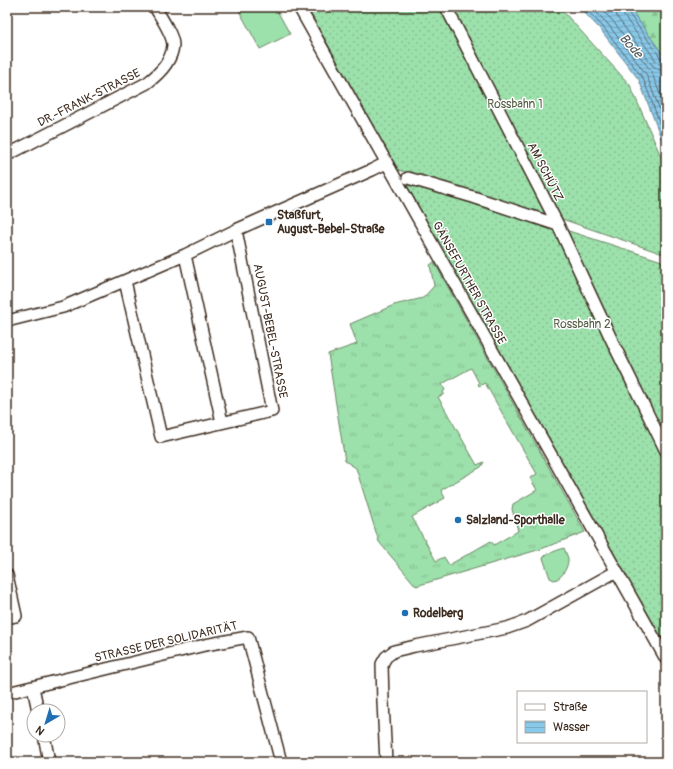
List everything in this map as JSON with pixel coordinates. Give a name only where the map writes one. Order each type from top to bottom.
[{"type":"street","name":"DR.-FRANK-STRASSE","points":[[7,155],[147,83],[158,75],[170,56],[173,44],[155,7]]},
{"type":"street","name":"GÄNSEFURTHER STRASSE","points":[[299,7],[666,659]]},
{"type":"street","name":"AM SCHÜTZ","points":[[446,7],[558,225],[614,345],[666,451]]},
{"type":"street","points":[[7,321],[63,307],[186,254],[386,163]]},
{"type":"street","points":[[408,178],[473,197],[558,225]]},
{"type":"street","name":"AUGUST-BEBEL-STRASSE","points":[[125,281],[161,437],[272,411],[236,230]]},
{"type":"street","points":[[186,254],[222,422]]},
{"type":"street","points":[[386,762],[382,664],[386,656],[394,651],[415,646],[508,628],[527,621],[617,571]]},
{"type":"street","points":[[7,575],[16,616],[7,618]]},
{"type":"street","name":"STRASSE DER SOLIDARITÄT","points":[[7,693],[205,645],[248,637],[281,762]]},
{"type":"street","points":[[33,687],[36,703]]},
{"type":"street","points":[[45,743],[49,762]]},
{"type":"green space","points":[[237,7],[275,7],[290,34],[260,49]]},
{"type":"green space","name":"Rossbahn 1","points":[[307,7],[559,7],[630,85],[666,168],[666,255],[559,218],[398,170]]},
{"type":"green space","points":[[629,7],[666,7],[666,59]]},
{"type":"green space","name":"Rossbahn 2","points":[[410,180],[662,261],[666,270],[666,646],[406,184],[406,181]]},
{"type":"green space","points":[[434,262],[585,532],[541,549],[416,586],[379,542],[356,468],[345,461],[328,354],[357,344],[350,324],[394,305],[423,298],[434,286],[430,265]],"holes":[[[471,368],[479,383],[479,386],[485,383],[537,474],[530,478],[537,490],[513,504],[512,509],[518,531],[494,545],[491,541],[449,565],[444,557],[436,561],[412,517],[445,498],[441,490],[481,467],[484,462],[477,465],[438,397],[444,394],[443,392],[445,390],[442,384]]]},
{"type":"green space","points":[[564,548],[568,558],[567,565],[562,575],[554,580],[550,578],[543,558],[547,554]]},
{"type":"water","name":"Bode","points":[[579,7],[629,7],[666,59],[666,151],[639,80],[600,29]]},
{"type":"place","name":"Staßfurt, August-Bebel-Straße","points":[[269,222]]},
{"type":"place","name":"Salzland-Sporthalle","points":[[458,520]]},
{"type":"place","name":"Rodelberg","points":[[405,613]]}]
